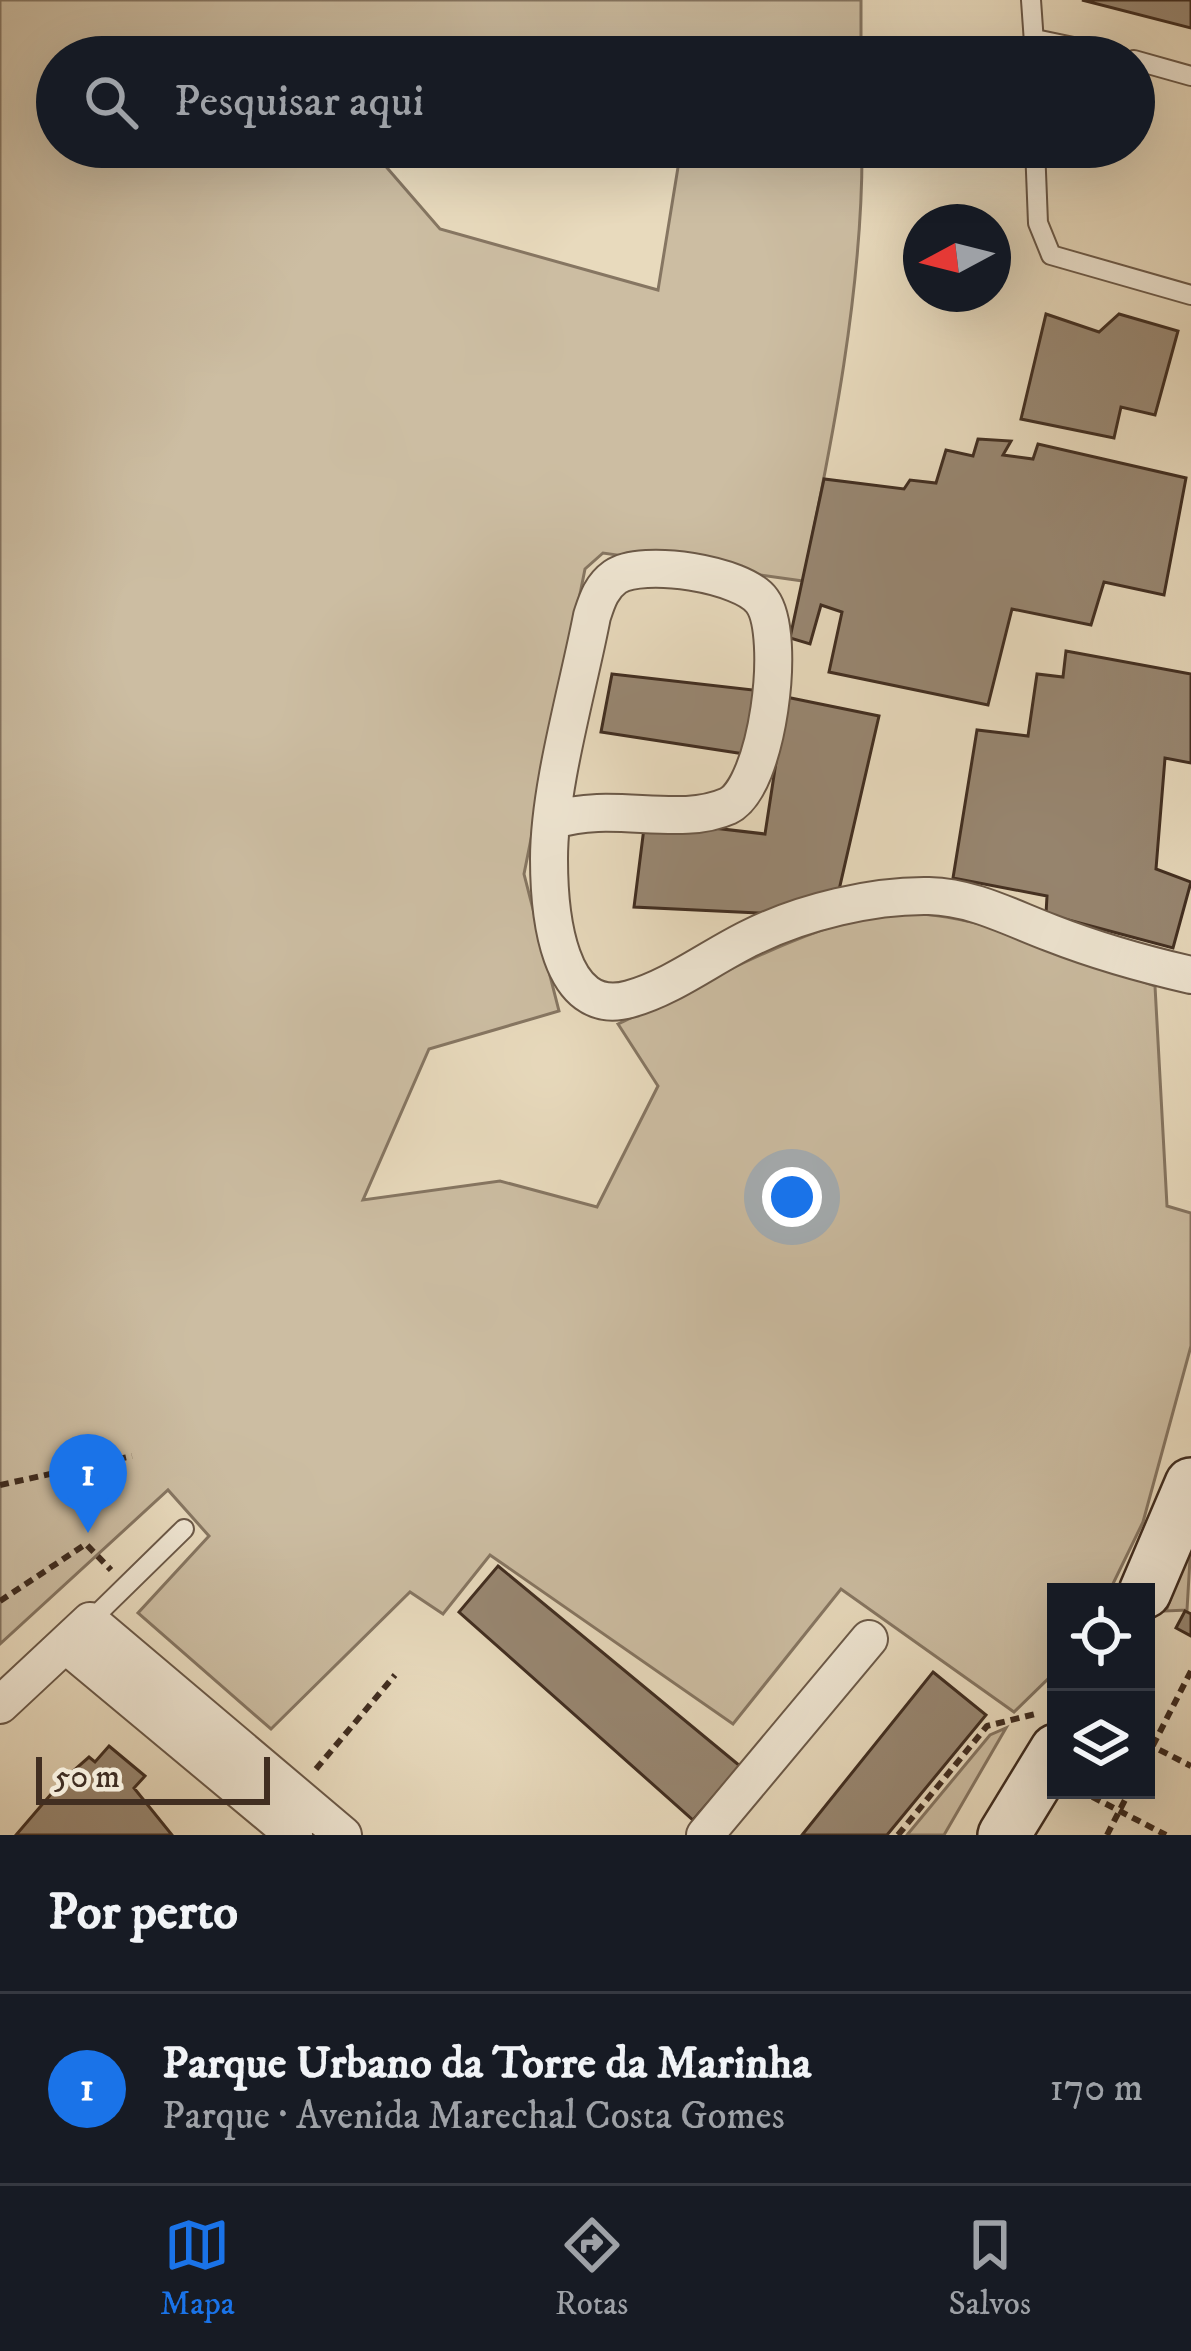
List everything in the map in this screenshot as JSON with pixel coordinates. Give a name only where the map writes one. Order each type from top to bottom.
[{"type":"main road","points":[[1149,1583],[1191,1484]]},
{"type":"main road","points":[[1004,1835],[1047,1765]]},
{"type":"street","points":[[555,820],[600,809],[710,812],[732,805],[748,789],[756,770],[776,653],[771,615],[759,595],[736,582],[660,568],[634,569],[602,590],[592,616],[555,820],[549,856],[554,920],[570,978],[585,997],[606,1004],[633,999],[756,935],[889,898],[933,896],[987,907],[1131,961],[1191,975]]},
{"type":"street","points":[[0,1705],[79,1633]]},
{"type":"street","points":[[79,1633],[343,1835]]},
{"type":"street","points":[[79,1633],[294,1835]]},
{"type":"street","points":[[705,1835],[869,1639]]},
{"type":"lane","points":[[1031,0],[1034,36]]},
{"type":"lane","points":[[1155,67],[1191,76]]},
{"type":"lane","points":[[1036,168],[1038,223],[1051,255],[1191,295]]},
{"type":"lane","points":[[79,1633],[184,1529]]},
{"type":"path","points":[[0,1485],[132,1456]]},
{"type":"path","points":[[0,1601],[86,1544],[126,1585]]},
{"type":"path","points":[[1155,1734],[1191,1671]]},
{"type":"path","points":[[295,1794],[395,1675]]},
{"type":"path","points":[[898,1835],[987,1726],[1047,1710]]},
{"type":"path","points":[[1155,1747],[1191,1766]]},
{"type":"path","points":[[1096,1799],[1166,1835]]},
{"type":"path","points":[[1107,1835],[1125,1799]]},
{"type":"shaded area","points":[[0,0],[861,0],[861,36],[36,36],[36,168],[387,168],[440,229],[658,290],[678,168],[862,168],[851,309],[803,581],[603,553],[585,569],[524,874],[559,1011],[429,1049],[363,1200],[500,1181],[597,1207],[658,1086],[618,1024],[757,956],[833,926],[899,913],[964,920],[1155,986],[1167,1206],[1191,1213],[1191,1346],[1143,1522],[1113,1583],[1047,1583],[1047,1680],[1014,1712],[841,1589],[733,1724],[490,1555],[443,1614],[410,1592],[271,1729],[138,1613],[209,1536],[168,1490],[0,1644]]},
{"type":"shaded area","points":[[1191,1542],[1187,1610],[1166,1611]]},
{"type":"shaded area","points":[[1006,1728],[944,1835],[907,1835],[990,1735]]},
{"type":"building","points":[[1082,0],[1191,0],[1191,28]]},
{"type":"building","points":[[1046,314],[1099,332],[1119,314],[1178,331],[1155,415],[1121,407],[1114,438],[1021,419]]},
{"type":"building","points":[[978,439],[1011,441],[1003,455],[1033,459],[1038,444],[1186,478],[1164,595],[1104,582],[1091,625],[1012,609],[988,705],[829,672],[842,612],[821,605],[810,644],[790,638],[824,479],[904,489],[910,480],[936,483],[946,450],[973,456]]},
{"type":"building","points":[[1066,651],[1191,674],[1191,763],[1165,758],[1156,869],[1191,882],[1173,948],[1046,914],[1047,896],[953,878],[977,730],[1028,736],[1037,674],[1063,677]]},
{"type":"building","points":[[612,674],[762,691],[751,755],[601,732]]},
{"type":"building","points":[[786,697],[879,716],[836,903],[798,915],[634,907],[645,820],[765,834]]},
{"type":"building","points":[[498,1566],[740,1766],[693,1820],[459,1612]]},
{"type":"building","points":[[1185,1611],[1191,1614],[1191,1636],[1176,1628]]},
{"type":"building","points":[[933,1672],[986,1715],[887,1835],[802,1835]]},
{"type":"building","points":[[109,1746],[145,1776],[134,1788],[172,1835],[16,1835],[64,1779],[89,1757],[95,1762]]},
{"type":"place","name":"Parque Urbano da Torre da Marinha","points":[[88,1533]]}]
